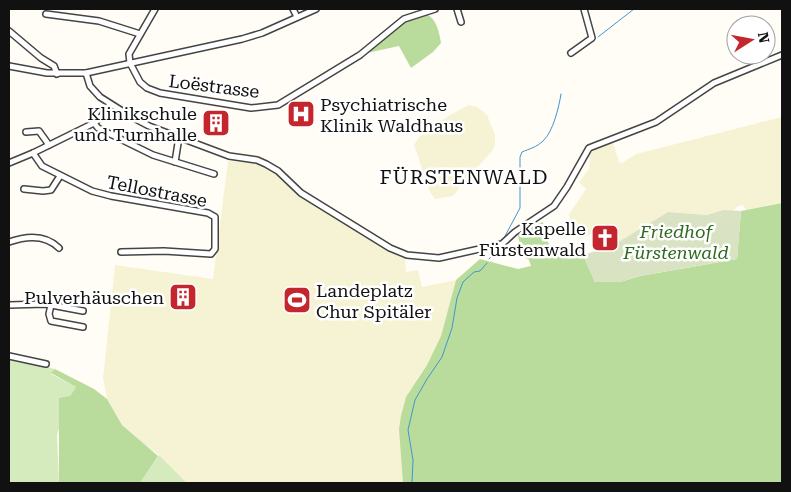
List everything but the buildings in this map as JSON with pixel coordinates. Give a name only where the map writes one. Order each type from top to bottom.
[{"type":"street","points":[[130,63],[130,52],[155,9]]},
{"type":"street","points":[[293,9],[297,17]]},
{"type":"street","points":[[9,66],[57,74],[86,73],[242,39],[316,9]]},
{"type":"street","name":"Loëstrasse","points":[[130,63],[140,82],[153,92],[263,108],[278,105],[320,80],[360,55],[404,20],[435,9]]},
{"type":"street","points":[[456,9],[461,22]]},
{"type":"street","points":[[571,53],[592,38],[584,9]]},
{"type":"street","points":[[46,14],[104,22],[140,34]]},
{"type":"street","points":[[9,31],[41,58],[54,66],[57,74]]},
{"type":"street","points":[[86,73],[93,90],[110,104],[149,126],[229,156],[266,164],[278,171],[301,193],[390,248],[407,255],[439,258],[502,244],[515,232],[554,206],[589,148],[656,122],[714,83],[782,55]]},
{"type":"street","points":[[9,163],[94,123],[102,116],[110,104]]},
{"type":"street","points":[[94,123],[98,128],[135,147],[214,174]]},
{"type":"street","points":[[26,132],[38,130],[49,145]]},
{"type":"street","points":[[175,162],[178,137]]},
{"type":"street","name":"Tellostrasse","points":[[33,153],[42,166],[100,194],[208,213],[215,217],[214,249],[211,254],[164,251],[121,252]]},
{"type":"street","points":[[24,189],[50,190],[60,176]]},
{"type":"street","points":[[9,242],[19,239],[48,239],[59,248]]},
{"type":"street","points":[[9,305],[51,305],[83,311]]},
{"type":"street","points":[[51,305],[49,314],[51,321],[83,327]]},
{"type":"street","points":[[9,356],[46,364]]},
{"type":"shaded area","points":[[469,105],[477,107],[487,115],[495,135],[495,145],[453,196],[435,199],[430,192],[414,145],[419,137],[450,115]]},
{"type":"shaded area","points":[[782,117],[782,203],[746,210],[743,205],[738,206],[733,211],[723,210],[707,215],[668,212],[625,240],[611,245],[605,229],[579,239],[575,229],[571,229],[569,214],[586,189],[579,182],[589,169],[590,153],[600,145],[613,143],[619,162],[622,163],[636,154]]},
{"type":"shaded area","points":[[228,161],[255,163],[279,174],[299,195],[405,257],[406,272],[418,270],[422,287],[456,280],[441,336],[427,365],[418,378],[403,469],[403,483],[187,483],[159,455],[139,441],[122,425],[107,399],[103,378],[115,265],[213,279]]},
{"type":"green space","points":[[426,14],[435,22],[441,43],[433,52],[411,68],[399,46],[367,53],[403,23]]},
{"type":"green space","points":[[782,203],[782,483],[403,483],[399,429],[406,397],[427,365],[441,336],[456,280],[480,259],[518,269],[531,266],[529,260],[522,256],[518,235],[529,227],[543,222],[549,245],[579,246],[595,282],[620,282],[640,276],[737,259],[741,211]]},
{"type":"green space","name":"Friedhof Fürstenwald","points":[[723,210],[741,211],[737,259],[640,276],[620,282],[595,282],[583,255],[612,246],[668,212],[707,215]]},
{"type":"green space","points":[[9,358],[55,369],[51,374],[76,387],[70,396],[57,435],[59,482],[9,483]]},
{"type":"green space","points":[[55,369],[94,389],[107,399],[122,425],[158,456],[140,483],[55,483],[59,482],[59,398],[70,396],[76,387],[51,373]]},
{"type":"green space","points":[[159,455],[187,483],[140,483]]},
{"type":"waterway","points":[[598,37],[634,9]]},
{"type":"waterway","points":[[504,238],[520,208],[520,157],[522,152],[533,148],[547,137],[555,119],[561,94]]},
{"type":"waterway","points":[[489,259],[498,249]]},
{"type":"waterway","points":[[412,483],[413,460],[408,430],[415,400],[442,357],[452,328],[457,298],[463,282],[474,272],[480,271],[487,263]]},
{"type":"place","name":"Psychiatrische Klinik Waldhaus","points":[[301,114]]},
{"type":"place","name":"Klinikschule und Turnhalle","points":[[216,123]]},
{"type":"place","name":"Kapelle Fürstenwald","points":[[605,238]]},
{"type":"place","name":"Pulverhäuschen","points":[[183,297]]},
{"type":"place","name":"Landeplatz Chur Spitäler","points":[[297,300]]},
{"type":"district","name":"FÜRSTENWALD","points":[[464,177]]}]
